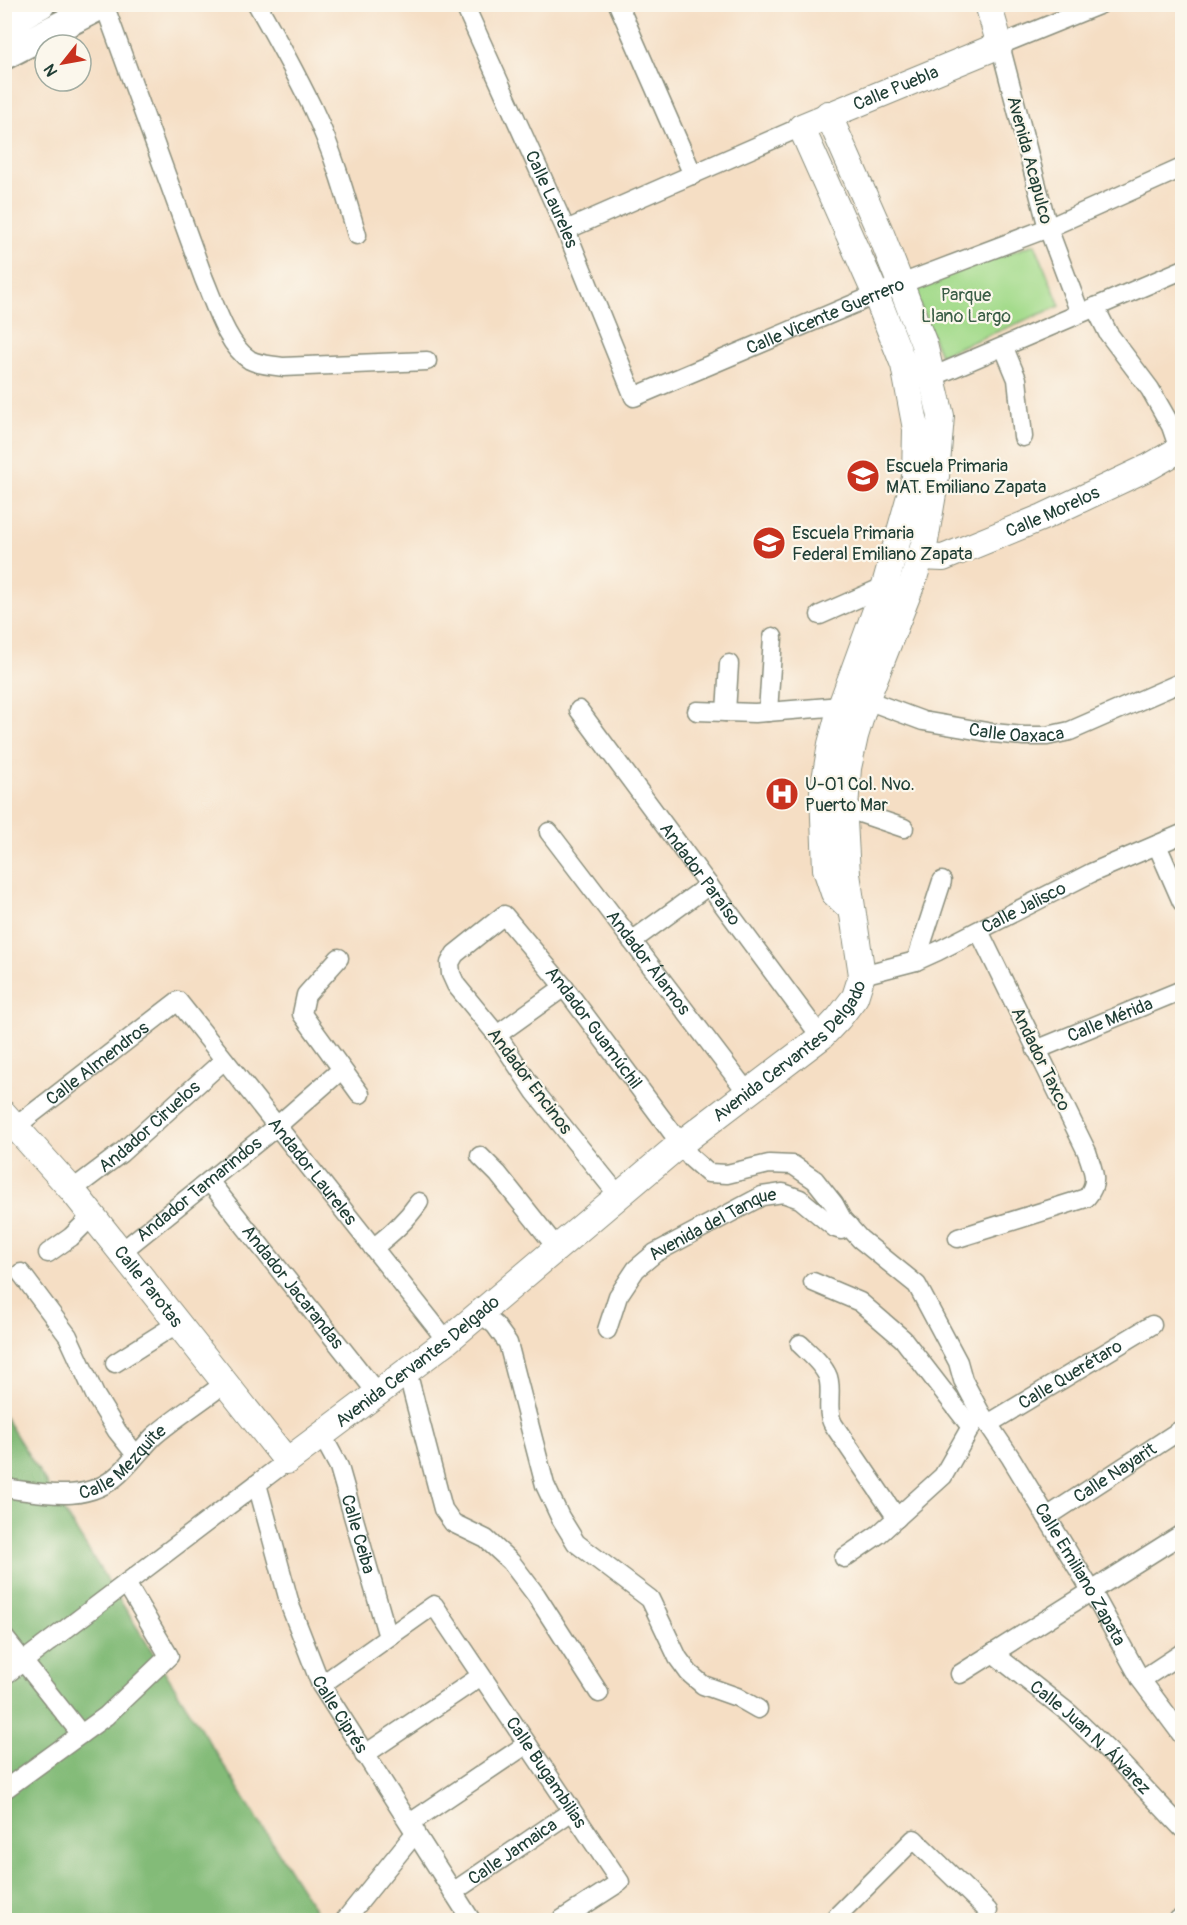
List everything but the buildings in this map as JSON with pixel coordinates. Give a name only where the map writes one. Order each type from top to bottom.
[{"type":"main road","points":[[4,24],[41,4]]},
{"type":"main road","points":[[4,55],[103,4]]},
{"type":"street","points":[[103,4],[204,279],[216,309],[236,347],[250,360],[260,364],[283,366],[427,361]]},
{"type":"street","points":[[257,4],[314,111],[342,183],[357,235]]},
{"type":"street","name":"Calle Laureles","points":[[464,4],[566,230],[634,397]]},
{"type":"street","points":[[618,4],[693,175]]},
{"type":"street","name":"Avenida Acapulco","points":[[988,4],[1048,228],[1087,310],[1108,333],[1150,389],[1171,426],[1181,452]]},
{"type":"street","name":"Calle Puebla","points":[[566,230],[828,114],[1101,4]]},
{"type":"street","points":[[828,114],[881,234],[924,344],[941,416],[936,476],[925,541],[917,568],[831,744],[823,792],[838,817],[904,828]]},
{"type":"street","points":[[801,127],[876,295],[904,365],[916,429],[915,478],[851,699]]},
{"type":"street","name":"Calle Vicente Guerrero","points":[[634,397],[901,284],[1048,228],[1182,168]]},
{"type":"street","points":[[932,377],[1005,348],[1182,270]]},
{"type":"street","points":[[1005,348],[1017,379],[1023,437]]},
{"type":"street","name":"Calle Morelos","points":[[820,615],[917,568],[1043,517],[1181,452]]},
{"type":"street","points":[[768,712],[773,637]]},
{"type":"street","points":[[726,712],[729,664]]},
{"type":"street","name":"Calle Oaxaca","points":[[697,711],[768,712],[851,699],[923,721],[993,733],[1047,736],[1070,731],[1182,682]]},
{"type":"street","name":"Andador Paraíso","points":[[579,710],[821,1037]]},
{"type":"street","name":"Avenida Cervantes Delgado","points":[[4,1676],[447,1341],[680,1145],[821,1037],[855,997],[862,975],[851,908],[834,893],[826,869],[838,817]]},
{"type":"street","name":"Andador Álamos","points":[[549,832],[747,1092]]},
{"type":"street","name":"Calle Jalisco","points":[[862,975],[916,961],[1091,873],[1182,834]]},
{"type":"street","points":[[1157,845],[1182,902]]},
{"type":"street","points":[[916,961],[942,881]]},
{"type":"street","points":[[632,941],[709,885]]},
{"type":"street","name":"Andador Guamúchil","points":[[450,963],[455,954],[504,915],[564,987],[680,1145]]},
{"type":"street","name":"Andador Taxco","points":[[958,1238],[1086,1198],[1094,1189],[1094,1177],[1088,1152],[979,931]]},
{"type":"street","points":[[339,958],[306,995],[302,1014],[360,1094]]},
{"type":"street","name":"Andador Encinos","points":[[450,963],[451,974],[456,985],[496,1035],[535,1092],[619,1196]]},
{"type":"street","points":[[496,1035],[564,987]]},
{"type":"street","name":"Calle Mérida","points":[[1036,1050],[1182,990]]},
{"type":"street","name":"Andador Laureles","points":[[178,1001],[447,1341]]},
{"type":"street","name":"Calle Almendros","points":[[10,1120],[178,1001]]},
{"type":"street","name":"Andador Ciruelos","points":[[72,1190],[121,1153],[225,1060]]},
{"type":"street","name":"Andador Tamarindos","points":[[121,1252],[277,1126],[341,1070]]},
{"type":"street","name":"Calle Parotas","points":[[10,1120],[72,1190],[287,1461]]},
{"type":"street","name":"Avenida del Tanque","points":[[680,1145],[692,1160],[708,1173],[727,1174],[770,1164],[794,1164],[815,1179],[860,1239],[917,1285],[958,1362],[980,1421]]},
{"type":"street","points":[[480,1156],[498,1174],[557,1248]]},
{"type":"street","name":"Andador Jacarandas","points":[[209,1181],[377,1393]]},
{"type":"street","name":"Avenida del Tanque","points":[[607,1330],[618,1296],[636,1269],[655,1253],[762,1196],[783,1193],[800,1199],[835,1228],[841,1230],[849,1226]]},
{"type":"street","points":[[373,1248],[409,1217],[418,1202]]},
{"type":"street","points":[[48,1253],[71,1237],[92,1216]]},
{"type":"street","points":[[21,1274],[68,1336],[94,1395],[117,1431],[136,1455]]},
{"type":"street","points":[[813,1282],[860,1302],[903,1339],[980,1421],[942,1476],[879,1534],[844,1558]]},
{"type":"street","points":[[480,1313],[495,1324],[508,1344],[545,1485],[560,1517],[576,1543],[650,1599],[678,1658],[688,1673],[703,1685],[737,1696],[758,1709]]},
{"type":"street","points":[[115,1363],[178,1323]]},
{"type":"street","name":"Calle Querétaro","points":[[980,1421],[1152,1325]]},
{"type":"street","points":[[800,1344],[820,1364],[829,1378],[829,1416],[897,1518]]},
{"type":"street","points":[[407,1371],[443,1509],[453,1523],[486,1539],[511,1562],[536,1595],[599,1694]]},
{"type":"street","name":"Calle Mezquite","points":[[4,1488],[53,1495],[74,1494],[100,1488],[119,1474],[155,1436],[225,1383]]},
{"type":"street","name":"Calle Emiliano Zapata","points":[[980,1421],[1047,1517],[1141,1680],[1182,1735]]},
{"type":"street","name":"Calle Nayarit","points":[[1047,1517],[1182,1429]]},
{"type":"street","name":"Calle Ceiba","points":[[322,1435],[339,1467],[388,1637]]},
{"type":"street","name":"Calle Ciprés","points":[[256,1485],[291,1608],[321,1685],[471,1920]]},
{"type":"street","points":[[960,1674],[1182,1534]]},
{"type":"street","points":[[4,1790],[106,1716],[169,1656],[126,1583]]},
{"type":"street","name":"Calle Bugambilias","points":[[388,1637],[434,1605],[620,1882],[561,1920]]},
{"type":"street","points":[[4,1637],[81,1734]]},
{"type":"street","points":[[321,1685],[388,1637]]},
{"type":"street","name":"Calle Juan N. Álvarez","points":[[993,1653],[1070,1714],[1115,1757],[1182,1828]]},
{"type":"street","points":[[1141,1680],[1182,1653]]},
{"type":"street","points":[[364,1755],[481,1676]]},
{"type":"street","points":[[345,1920],[413,1828],[527,1744]]},
{"type":"street","name":"Calle Jamaica","points":[[453,1892],[572,1811]]},
{"type":"street","points":[[833,1920],[914,1839],[988,1911]]},
{"type":"street","points":[[1178,1920],[1182,1919]]},
{"type":"green space","name":"Parque Llano Largo","points":[[1035,244],[1060,306],[940,355],[912,286]]},
{"type":"green space","points":[[4,1416],[321,1920],[5,1920]]},
{"type":"place","name":"Escuela Primaria MAT. Emiliano Zapata","points":[[863,476]]},
{"type":"place","name":"Escuela Primaria Federal Emiliano Zapata","points":[[769,543]]},
{"type":"place","name":"U-01 Col. Nvo. Puerto Mar","points":[[782,794]]}]
